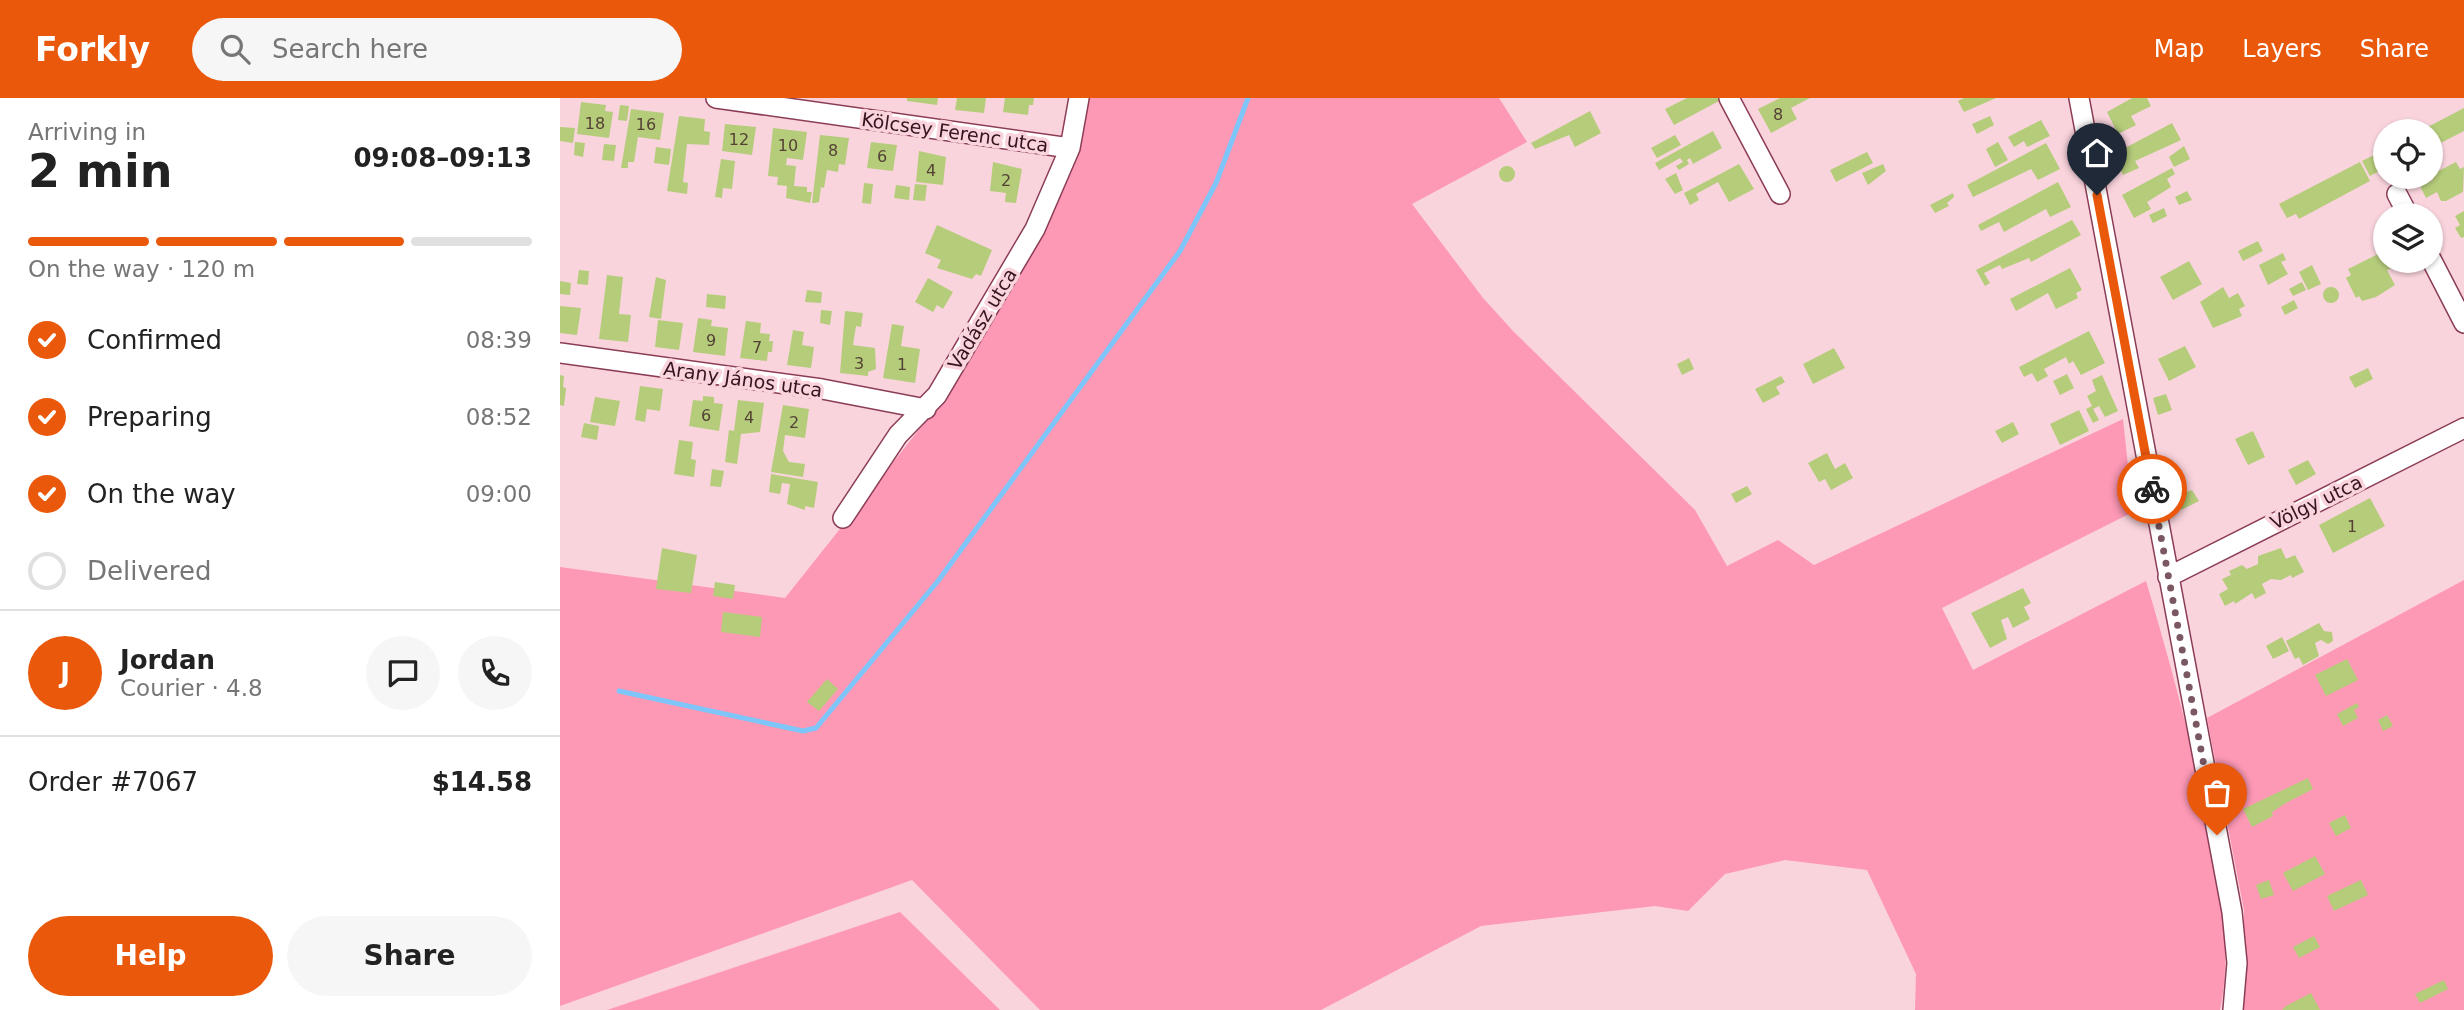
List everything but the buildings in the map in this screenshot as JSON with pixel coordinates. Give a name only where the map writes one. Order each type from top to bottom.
[{"type":"street","name":"Kölcsey Ferenc utca","points":[[716,98],[1070,148]]},
{"type":"street","name":"Vadász utca","points":[[843,518],[898,435],[937,396],[1035,229],[1070,148],[1079,98]]},
{"type":"street","points":[[1728,98],[1780,194]]},
{"type":"street","points":[[2079,98],[2232,912],[2236,963],[2233,1010]]},
{"type":"street","points":[[2397,194],[2402,203]]},
{"type":"street","points":[[2438,273],[2464,323]]},
{"type":"street","name":"Arany János utca","points":[[560,353],[821,389],[926,409]]},
{"type":"street","name":"Völgy utca","points":[[2168,577],[2464,428]]},
{"type":"shaded area","points":[[1088,98],[1499,98],[1527,142],[1412,204],[1483,298],[1514,332],[1695,510],[1727,566],[1778,540],[1814,565],[2123,419],[2133,512],[1942,608],[1973,670],[2146,581],[2188,733],[2217,871],[2225,940],[2224,987],[2220,1010],[1915,1010],[1916,974],[1867,870],[1785,860],[1725,874],[1688,911],[1655,906],[1481,926],[1321,1010],[1040,1010],[912,880],[560,1006],[560,567],[785,598],[941,402]]},
{"type":"shaded area","points":[[2464,580],[2464,1010],[2244,1010],[2244,910],[2207,718]]},
{"type":"shaded area","points":[[900,912],[1000,1010],[607,1010]]},
{"type":"waterway","points":[[619,691],[803,731],[816,728],[938,581],[1180,251],[1216,183],[1248,98]]},
{"type":"way so far","points":[[2152,489],[2217,835]]},
{"type":"route","points":[[2097,195],[2152,489]]}]
